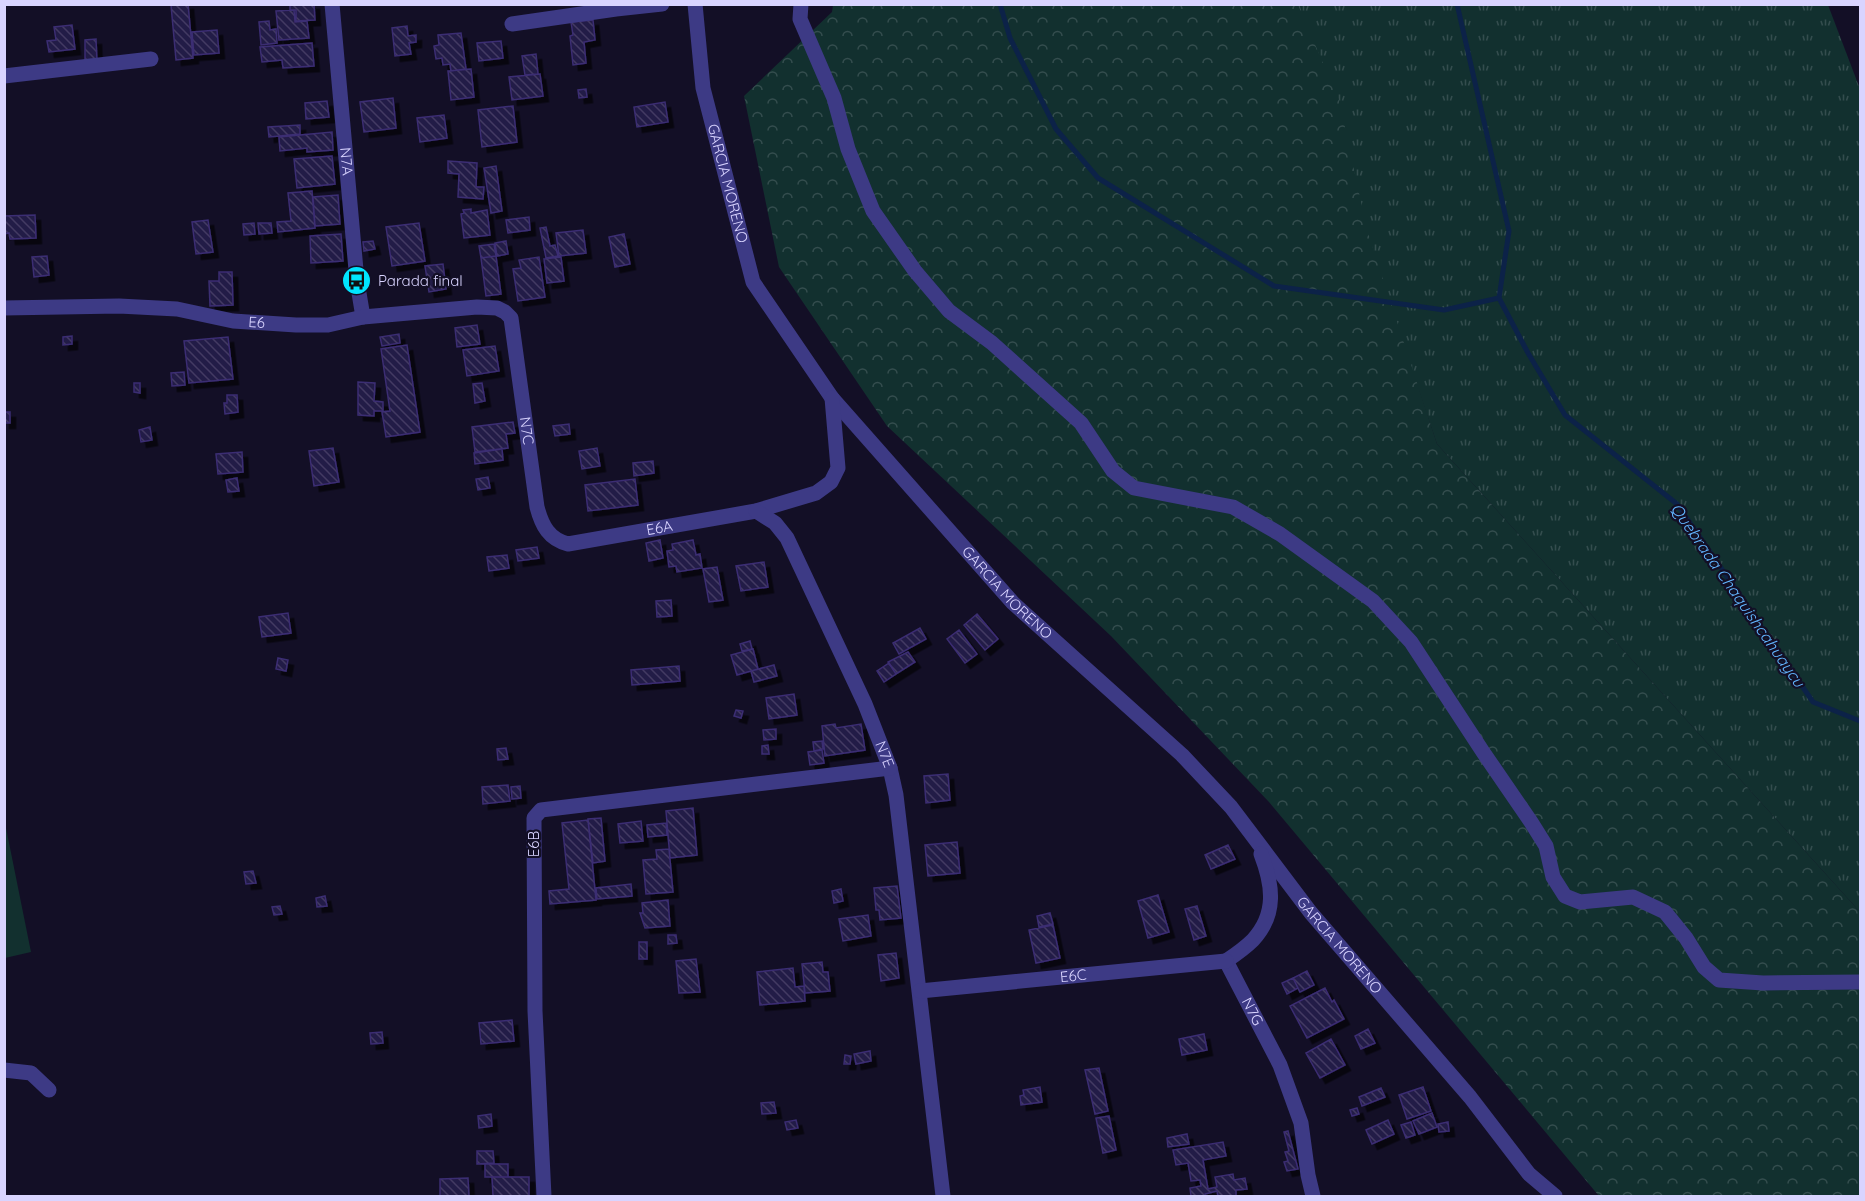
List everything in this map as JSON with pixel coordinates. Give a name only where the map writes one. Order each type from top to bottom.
[{"type":"street","name":"N7A","points":[[332,4],[357,282],[363,317]]},
{"type":"street","points":[[512,24],[662,4]]},
{"type":"street","name":"GARCIA MORENO","points":[[696,4],[703,88],[753,282],[832,398],[1012,603],[1182,755],[1231,807],[1311,913],[1470,1097],[1529,1174],[1555,1197]]},
{"type":"street","points":[[801,4],[800,20],[834,98],[848,149],[873,211],[915,271],[949,311],[992,343],[1082,423],[1113,471],[1134,488],[1233,507],[1280,534],[1373,601],[1411,642],[1531,822],[1546,846],[1553,877],[1565,896],[1580,902],[1633,897],[1665,912],[1686,938],[1704,967],[1719,980],[1773,983],[1860,982]]},
{"type":"street","points":[[4,76],[151,58]]},
{"type":"street","name":"E6","points":[[4,308],[119,306],[177,309],[233,321],[296,325],[328,325],[363,317],[477,307],[497,308],[505,312]]},
{"type":"street","name":"N7C","points":[[505,312],[511,318],[539,515],[546,531],[561,542]]},
{"type":"street","points":[[756,511],[816,493],[831,482],[838,468],[832,398]]},
{"type":"street","name":"E6A","points":[[561,542],[568,544],[756,511]]},
{"type":"street","name":"N7E","points":[[756,511],[775,523],[787,538],[865,704],[890,768],[896,795],[943,1197]]},
{"type":"street","name":"E6B","points":[[544,1197],[535,1011],[534,818],[541,810],[890,768]]},
{"type":"street","points":[[1226,962],[1253,940],[1269,912],[1271,900],[1268,872],[1256,840]]},
{"type":"street","name":"E6C","points":[[920,991],[1226,962]]},
{"type":"street","name":"N7G","points":[[1226,962],[1280,1065],[1301,1123],[1308,1175],[1314,1197]]},
{"type":"street","points":[[4,1070],[31,1073],[49,1090]]},
{"type":"green space","points":[[833,5],[1298,5],[1339,100],[1367,230],[1437,444],[1860,912],[1860,1196],[1599,1196],[1269,802],[1111,636],[887,426],[779,267],[744,96],[832,12]]},
{"type":"green space","points":[[1289,5],[1828,5],[1860,89],[1860,912],[1437,444]]},
{"type":"green space","points":[[4,818],[31,952],[5,958],[4,958]]},
{"type":"building","points":[[188,4],[193,58],[176,60],[171,5]]},
{"type":"building","points":[[290,4],[314,4],[315,20],[296,21],[296,10],[290,10]]},
{"type":"building","points":[[294,10],[295,22],[307,21],[309,38],[279,40],[276,11]]},
{"type":"building","points":[[593,20],[595,40],[584,42],[586,63],[573,65],[571,22]]},
{"type":"building","points":[[269,21],[270,30],[276,29],[277,43],[261,45],[259,22]]},
{"type":"building","points":[[72,25],[75,49],[49,52],[47,41],[56,40],[54,27]]},
{"type":"building","points":[[407,26],[408,36],[416,35],[416,42],[409,43],[411,54],[395,56],[392,28]]},
{"type":"building","points":[[217,30],[219,53],[194,55],[192,32]]},
{"type":"building","points":[[461,33],[466,69],[451,71],[450,64],[443,65],[442,58],[436,59],[434,46],[439,45],[438,35]]},
{"type":"building","points":[[96,39],[97,62],[85,62],[85,40]]},
{"type":"building","points":[[501,41],[503,58],[479,61],[477,43]]},
{"type":"building","points":[[312,43],[314,66],[283,68],[282,60],[262,62],[260,47]]},
{"type":"building","points":[[536,54],[538,74],[525,75],[522,56]]},
{"type":"building","points":[[471,69],[474,97],[451,100],[448,71]]},
{"type":"building","points":[[540,74],[543,96],[512,100],[509,77]]},
{"type":"building","points":[[586,89],[587,97],[579,98],[578,90]]},
{"type":"building","points":[[393,98],[396,128],[364,132],[360,102]]},
{"type":"building","points":[[327,101],[329,117],[306,119],[305,103]]},
{"type":"building","points":[[665,102],[668,122],[637,127],[634,107]]},
{"type":"building","points":[[513,106],[517,142],[482,147],[478,110]]},
{"type":"building","points":[[444,115],[447,138],[420,142],[417,118]]},
{"type":"building","points":[[300,125],[300,134],[269,137],[268,127]]},
{"type":"building","points":[[332,132],[333,150],[307,152],[307,148],[280,151],[279,137]]},
{"type":"building","points":[[332,156],[335,184],[297,188],[294,159]]},
{"type":"building","points":[[448,161],[477,163],[476,187],[484,187],[483,199],[458,197],[459,174],[448,173]]},
{"type":"building","points":[[496,166],[502,211],[491,213],[484,168]]},
{"type":"building","points":[[312,191],[315,228],[278,232],[277,222],[291,221],[288,193]]},
{"type":"building","points":[[338,195],[340,224],[315,226],[313,197]]},
{"type":"building","points":[[471,209],[471,213],[487,210],[490,235],[464,238],[461,214],[464,213],[463,210]]},
{"type":"building","points":[[35,215],[36,238],[10,239],[9,233],[4,234],[4,216]]},
{"type":"building","points":[[529,217],[530,230],[508,233],[506,220]]},
{"type":"building","points":[[208,220],[213,252],[196,254],[192,222]]},
{"type":"building","points":[[254,223],[255,234],[244,235],[243,224]]},
{"type":"building","points":[[258,223],[271,223],[272,233],[259,234]]},
{"type":"building","points":[[419,223],[425,261],[392,266],[386,227]]},
{"type":"building","points":[[546,227],[550,246],[555,245],[558,256],[546,258],[540,228]]},
{"type":"building","points":[[583,230],[586,253],[559,256],[556,233]]},
{"type":"building","points":[[341,234],[343,261],[311,263],[310,236]]},
{"type":"building","points":[[624,234],[630,264],[615,267],[609,237]]},
{"type":"building","points":[[373,241],[375,249],[364,251],[363,242]]},
{"type":"building","points":[[506,241],[508,254],[497,256],[495,243]]},
{"type":"building","points":[[494,244],[496,256],[481,258],[479,246]]},
{"type":"building","points":[[47,256],[49,275],[34,277],[32,257]]},
{"type":"building","points":[[496,256],[501,294],[486,296],[481,258]]},
{"type":"building","points":[[539,257],[545,297],[518,301],[513,269],[521,268],[519,260]]},
{"type":"building","points":[[561,257],[564,281],[547,283],[544,259]]},
{"type":"building","points":[[443,264],[446,289],[429,292],[425,266]]},
{"type":"building","points":[[219,272],[232,272],[233,305],[210,306],[209,281],[219,281]]},
{"type":"building","points":[[477,325],[480,344],[457,347],[455,328]]},
{"type":"building","points":[[399,334],[400,343],[382,346],[380,337]]},
{"type":"building","points":[[72,336],[72,344],[63,345],[63,337]]},
{"type":"building","points":[[228,337],[233,379],[189,383],[184,341]]},
{"type":"building","points":[[407,345],[420,432],[386,437],[382,412],[390,411],[381,349]]},
{"type":"building","points":[[495,346],[499,371],[467,376],[463,350]]},
{"type":"building","points":[[184,372],[185,385],[172,386],[171,373]]},
{"type":"building","points":[[358,382],[375,383],[374,401],[383,402],[383,411],[374,411],[374,416],[358,415]]},
{"type":"building","points":[[134,383],[140,383],[140,393],[134,392]]},
{"type":"building","points":[[482,383],[485,401],[475,403],[473,384]]},
{"type":"building","points":[[227,395],[237,395],[238,412],[225,414],[224,403],[227,403]]},
{"type":"building","points":[[4,412],[10,412],[10,423],[4,423]]},
{"type":"building","points":[[513,422],[515,433],[506,434],[508,448],[475,452],[472,427]]},
{"type":"building","points":[[569,424],[570,434],[555,436],[553,426]]},
{"type":"building","points":[[150,427],[152,440],[141,442],[139,430]]},
{"type":"building","points":[[333,448],[339,482],[314,486],[309,451]]},
{"type":"building","points":[[597,448],[600,466],[582,469],[579,451]]},
{"type":"building","points":[[502,449],[503,460],[475,464],[474,453]]},
{"type":"building","points":[[242,452],[243,472],[218,474],[216,454]]},
{"type":"building","points":[[653,461],[654,473],[634,476],[633,463]]},
{"type":"building","points":[[488,477],[490,488],[478,490],[476,479]]},
{"type":"building","points":[[237,478],[239,491],[228,492],[226,480]]},
{"type":"building","points":[[635,479],[638,505],[588,511],[585,485]]},
{"type":"building","points":[[660,540],[663,558],[649,561],[646,543]]},
{"type":"building","points":[[693,540],[696,555],[700,554],[702,568],[677,572],[676,566],[669,567],[667,551],[673,550],[672,544]]},
{"type":"building","points":[[537,547],[539,558],[518,561],[516,550]]},
{"type":"building","points":[[507,555],[509,568],[489,571],[487,557]]},
{"type":"building","points":[[764,562],[768,587],[741,591],[736,566]]},
{"type":"building","points":[[717,567],[723,600],[709,602],[703,569]]},
{"type":"building","points":[[671,600],[672,616],[657,617],[656,601]]},
{"type":"building","points":[[288,613],[291,633],[262,637],[259,617]]},
{"type":"building","points":[[977,614],[998,639],[985,650],[964,625]]},
{"type":"building","points":[[920,628],[926,639],[899,654],[893,643]]},
{"type":"building","points":[[959,630],[977,654],[965,663],[947,639]]},
{"type":"building","points":[[750,641],[752,649],[742,651],[740,644]]},
{"type":"building","points":[[753,649],[758,669],[737,675],[731,655]]},
{"type":"building","points":[[908,652],[915,662],[896,674],[888,662]]},
{"type":"building","points":[[278,658],[288,660],[286,671],[276,669]]},
{"type":"building","points":[[889,663],[896,674],[884,682],[877,671]]},
{"type":"building","points":[[774,665],[777,676],[754,682],[751,671]]},
{"type":"building","points":[[679,666],[680,681],[632,685],[631,670]]},
{"type":"building","points":[[794,694],[797,715],[769,719],[766,698]]},
{"type":"building","points":[[736,710],[743,711],[741,718],[734,716]]},
{"type":"building","points":[[835,724],[836,728],[861,724],[865,750],[825,756],[822,726]]},
{"type":"building","points":[[776,729],[776,739],[764,740],[763,730]]},
{"type":"building","points":[[822,741],[823,749],[814,751],[813,742]]},
{"type":"building","points":[[768,745],[769,754],[762,754],[762,746]]},
{"type":"building","points":[[506,748],[508,759],[498,760],[497,749]]},
{"type":"building","points":[[822,750],[824,763],[810,765],[808,752]]},
{"type":"building","points":[[948,774],[950,800],[926,803],[924,776]]},
{"type":"building","points":[[508,785],[510,801],[483,804],[482,787]]},
{"type":"building","points":[[520,786],[521,798],[512,799],[511,787]]},
{"type":"building","points":[[693,808],[697,855],[670,858],[666,811]]},
{"type":"building","points":[[601,818],[605,861],[593,863],[588,819]]},
{"type":"building","points":[[588,820],[596,900],[550,904],[549,891],[569,889],[562,823]]},
{"type":"building","points":[[641,821],[643,841],[620,843],[618,824]]},
{"type":"building","points":[[666,823],[667,835],[648,837],[647,825]]},
{"type":"building","points":[[957,842],[960,873],[928,876],[925,845]]},
{"type":"building","points":[[1228,845],[1235,859],[1211,869],[1205,855]]},
{"type":"building","points":[[669,849],[673,892],[646,894],[643,860],[657,859],[656,850]]},
{"type":"building","points":[[253,871],[256,883],[246,884],[244,872]]},
{"type":"building","points":[[631,884],[632,896],[597,899],[596,888]]},
{"type":"building","points":[[897,886],[901,918],[880,920],[879,910],[876,910],[874,888]]},
{"type":"building","points":[[841,889],[843,901],[834,903],[832,891]]},
{"type":"building","points":[[1158,895],[1169,932],[1148,938],[1138,901]]},
{"type":"building","points":[[325,896],[327,906],[317,907],[316,898]]},
{"type":"building","points":[[668,900],[670,926],[645,928],[640,913],[643,913],[642,903]]},
{"type":"building","points":[[280,906],[282,914],[274,915],[272,907]]},
{"type":"building","points":[[1197,906],[1206,936],[1194,940],[1185,909]]},
{"type":"building","points":[[1050,913],[1053,924],[1039,927],[1037,916]]},
{"type":"building","points":[[868,915],[871,936],[843,941],[839,919]]},
{"type":"building","points":[[1053,925],[1060,958],[1036,963],[1029,930]]},
{"type":"building","points":[[668,935],[676,935],[677,943],[668,944]]},
{"type":"building","points":[[639,942],[647,942],[647,959],[639,959]]},
{"type":"building","points":[[896,953],[899,978],[881,981],[878,955]]},
{"type":"building","points":[[696,959],[700,992],[679,993],[676,961]]},
{"type":"building","points":[[822,962],[823,972],[828,972],[830,991],[805,993],[802,964]]},
{"type":"building","points":[[793,968],[795,987],[804,986],[805,1001],[760,1005],[757,972]]},
{"type":"building","points":[[1307,971],[1314,985],[1300,992],[1293,978]]},
{"type":"building","points":[[1293,978],[1298,988],[1287,994],[1282,983]]},
{"type":"building","points":[[1325,988],[1344,1019],[1307,1038],[1290,1006]]},
{"type":"building","points":[[512,1020],[514,1041],[481,1044],[479,1023]]},
{"type":"building","points":[[1368,1029],[1375,1043],[1361,1049],[1355,1036]]},
{"type":"building","points":[[382,1032],[383,1043],[371,1044],[370,1033]]},
{"type":"building","points":[[1204,1034],[1207,1050],[1182,1055],[1179,1039]]},
{"type":"building","points":[[1331,1039],[1345,1065],[1320,1078],[1306,1053]]},
{"type":"building","points":[[870,1051],[871,1061],[856,1064],[854,1054]]},
{"type":"building","points":[[845,1055],[851,1056],[850,1064],[844,1064]]},
{"type":"building","points":[[1099,1068],[1108,1111],[1095,1114],[1085,1070]]},
{"type":"building","points":[[1040,1087],[1042,1102],[1021,1105],[1020,1096],[1024,1095],[1023,1090]]},
{"type":"building","points":[[1423,1087],[1431,1111],[1407,1119],[1399,1095]]},
{"type":"building","points":[[1381,1088],[1385,1097],[1362,1106],[1359,1097]]},
{"type":"building","points":[[774,1102],[776,1113],[762,1114],[761,1103]]},
{"type":"building","points":[[1357,1108],[1359,1114],[1352,1116],[1350,1110]]},
{"type":"building","points":[[1432,1113],[1437,1127],[1419,1134],[1413,1121]]},
{"type":"building","points":[[491,1114],[492,1126],[479,1128],[478,1116]]},
{"type":"building","points":[[1109,1116],[1116,1150],[1103,1153],[1096,1118]]},
{"type":"building","points":[[796,1120],[798,1128],[787,1130],[785,1122]]},
{"type":"building","points":[[1388,1120],[1394,1134],[1372,1144],[1366,1130]]},
{"type":"building","points":[[1411,1122],[1415,1135],[1406,1138],[1401,1125]]},
{"type":"building","points":[[1448,1122],[1449,1131],[1439,1132],[1438,1124]]},
{"type":"building","points":[[1288,1131],[1298,1169],[1287,1171],[1284,1162],[1288,1161],[1285,1152],[1289,1151],[1284,1132]]},
{"type":"building","points":[[1187,1134],[1189,1144],[1168,1147],[1167,1138]]},
{"type":"building","points":[[1223,1142],[1226,1156],[1203,1160],[1208,1189],[1217,1187],[1215,1177],[1233,1174],[1234,1180],[1245,1178],[1247,1189],[1236,1190],[1236,1196],[1218,1196],[1217,1191],[1205,1194],[1205,1196],[1191,1196],[1190,1188],[1201,1186],[1200,1180],[1191,1181],[1188,1163],[1176,1165],[1173,1150]]},
{"type":"building","points":[[477,1151],[493,1151],[494,1163],[477,1164]]},
{"type":"building","points":[[485,1164],[508,1164],[508,1177],[485,1177]]},
{"type":"building","points":[[492,1177],[529,1177],[529,1196],[493,1196]]},
{"type":"building","points":[[468,1178],[469,1196],[440,1196],[440,1179]]},
{"type":"waterway","points":[[1000,4],[1010,38],[1056,129],[1098,178],[1274,286],[1444,310],[1499,298]]},
{"type":"waterway","name":"Quebrada Chaquishcahuaycu","points":[[1457,4],[1509,231],[1499,298],[1528,353],[1565,415],[1677,504],[1813,702],[1860,721]]},
{"type":"place","name":"Parada final","points":[[357,281]]}]
